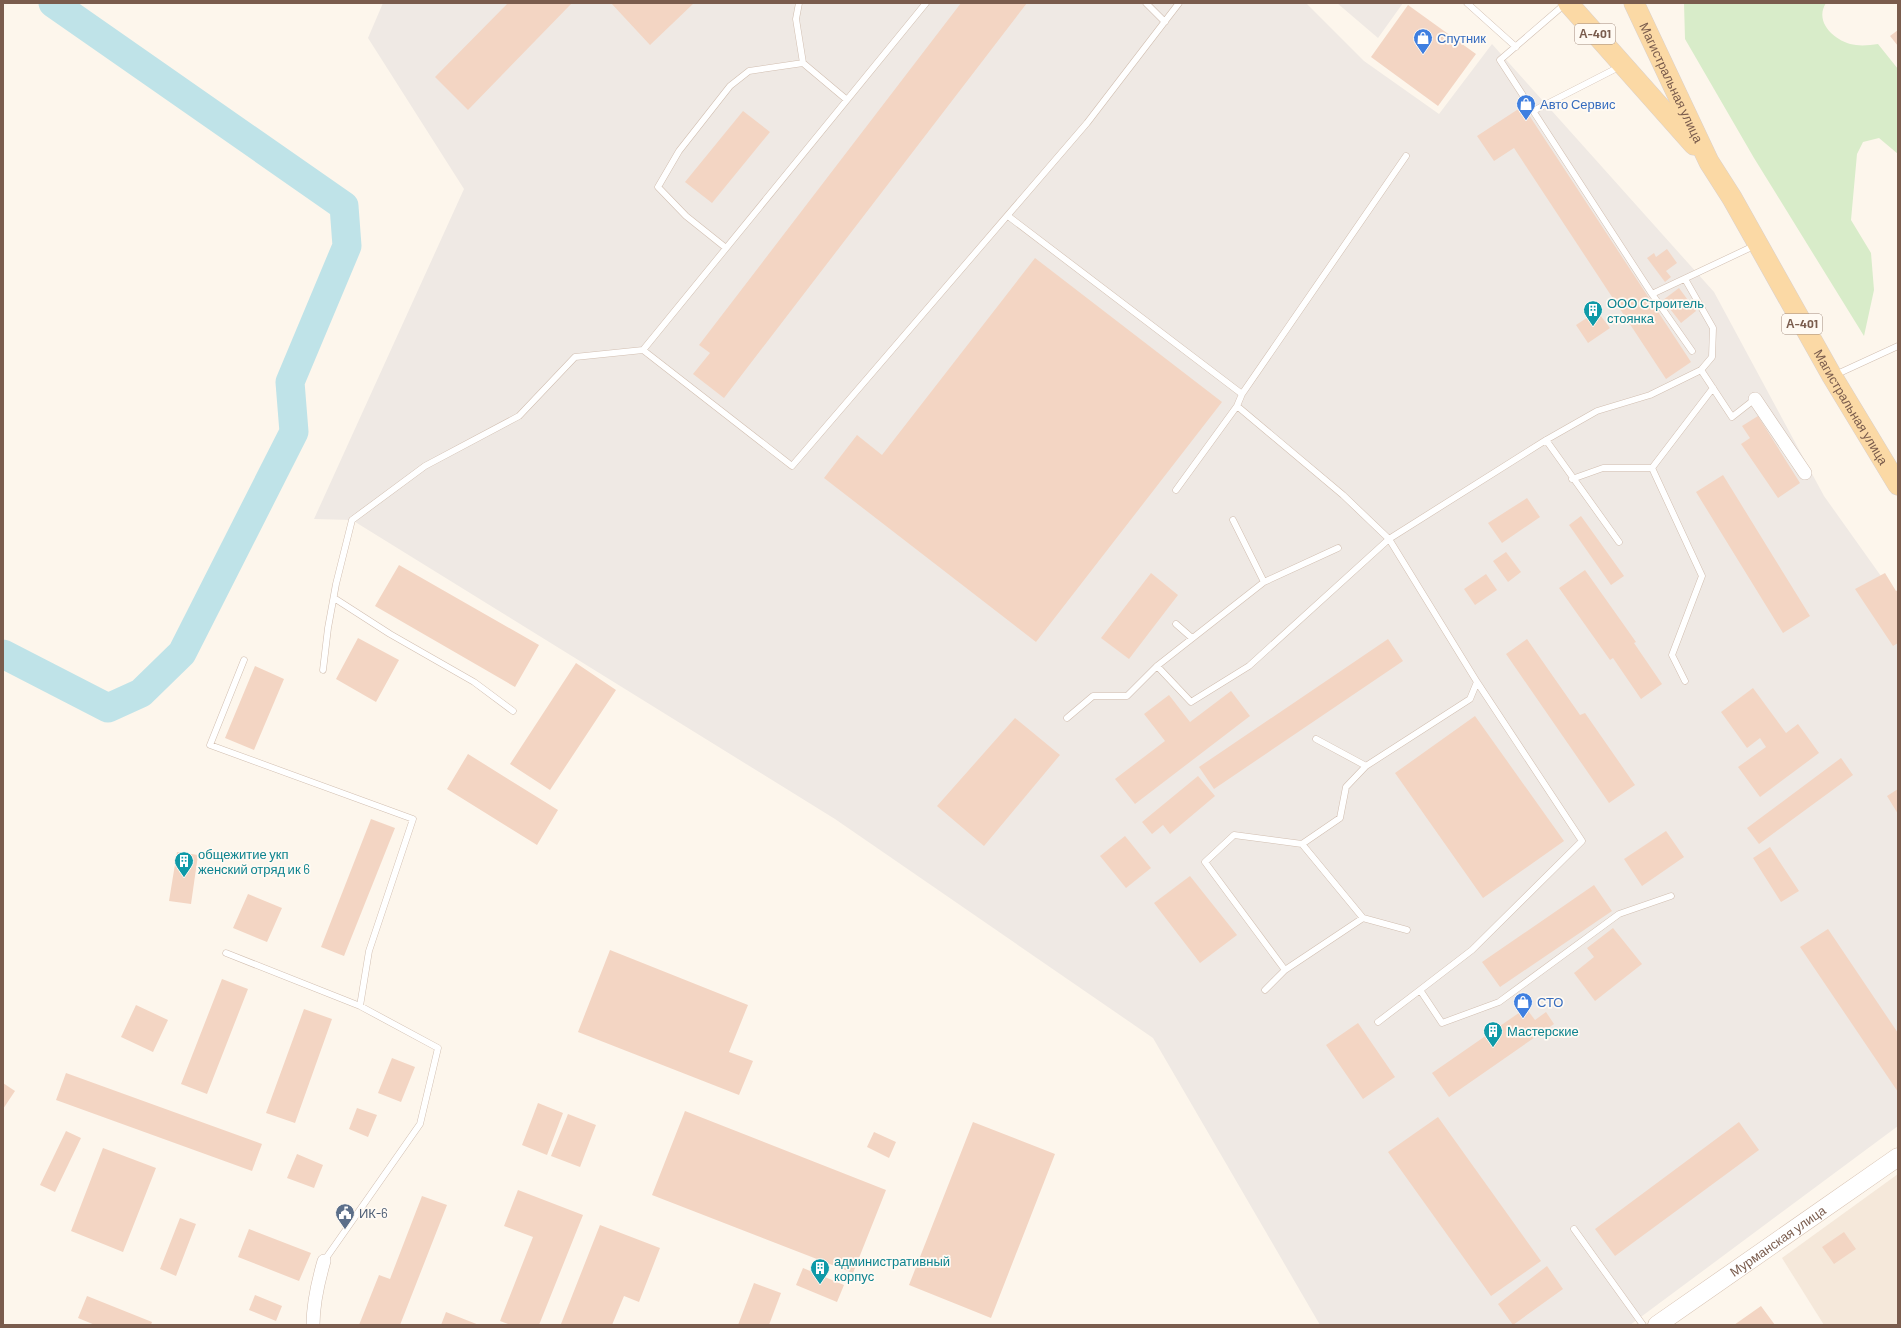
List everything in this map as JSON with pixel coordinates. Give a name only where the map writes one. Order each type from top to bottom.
[{"type":"main road","name":"Магистральная улица","points":[[1567,3],[1709,162]]},
{"type":"main road","name":"Магистральная улица","points":[[1634,3],[1709,162],[1732,198],[1832,376],[1898,485]]},
{"type":"street","points":[[1755,399],[1805,473]]},
{"type":"street","name":"Мурманская улица","points":[[1657,1325],[1898,1157]]},
{"type":"street","points":[[313,1325],[313,1310],[316,1290],[324,1261]]},
{"type":"lane","points":[[799,3],[796,20],[803,63],[847,100]]},
{"type":"lane","points":[[643,350],[926,3]]},
{"type":"lane","points":[[1146,3],[1165,22]]},
{"type":"lane","points":[[323,670],[328,628],[352,520],[425,466],[518,416],[574,357],[643,350],[792,466],[1087,123],[1179,3]]},
{"type":"lane","points":[[1467,3],[1516,47]]},
{"type":"lane","points":[[1567,3],[1500,60],[1652,294],[1692,351]]},
{"type":"lane","points":[[726,248],[686,216],[658,187],[679,151],[730,86],[749,71],[803,63]]},
{"type":"lane","points":[[1533,110],[1622,66]]},
{"type":"lane","points":[[1176,490],[1237,406],[1242,394],[1406,156]]},
{"type":"lane","points":[[1008,216],[1242,394]]},
{"type":"lane","points":[[1652,294],[1758,244]]},
{"type":"lane","points":[[1157,666],[1191,702],[1249,666],[1389,539],[1546,440],[1597,410],[1650,395],[1701,370],[1712,357],[1713,328],[1685,279]]},
{"type":"lane","points":[[1832,376],[1898,346]]},
{"type":"lane","points":[[1701,370],[1732,417],[1755,399]]},
{"type":"lane","points":[[1652,468],[1713,388]]},
{"type":"lane","points":[[1237,406],[1343,494],[1389,539],[1477,682],[1582,841],[1472,950],[1378,1022]]},
{"type":"lane","points":[[1546,440],[1572,479],[1619,542]]},
{"type":"lane","points":[[1572,479],[1603,468],[1652,468]]},
{"type":"lane","points":[[1652,468],[1702,576],[1672,655],[1685,681]]},
{"type":"lane","points":[[1233,520],[1264,582]]},
{"type":"lane","points":[[1067,718],[1093,696],[1127,696],[1157,666],[1264,582],[1338,548]]},
{"type":"lane","points":[[334,598],[390,634],[474,682],[513,710]]},
{"type":"lane","points":[[1176,624],[1192,638]]},
{"type":"lane","points":[[244,660],[210,745],[412,819],[369,951],[360,1006]]},
{"type":"lane","points":[[1285,970],[1205,862],[1234,835],[1302,844],[1340,818],[1346,787],[1366,766],[1470,699],[1477,682]]},
{"type":"lane","points":[[1316,739],[1366,766]]},
{"type":"lane","points":[[1302,844],[1363,918],[1407,930]]},
{"type":"lane","points":[[1420,990],[1442,1023],[1499,1002],[1619,914],[1671,896]]},
{"type":"lane","points":[[1264,990],[1285,970],[1363,918]]},
{"type":"lane","points":[[226,953],[360,1006],[438,1048],[420,1124],[324,1261]]},
{"type":"lane","points":[[1574,1229],[1643,1325]]},
{"type":"shaded area","points":[[383,3],[1306,3],[1364,61],[1439,114],[1492,44],[1714,292],[1824,496],[1898,600],[1898,1126],[1630,1325],[1320,1325],[1153,1038],[835,819],[352,520],[314,519],[464,189],[368,38]]},
{"type":"shaded area","points":[[1337,3],[1403,3],[1378,38]]},
{"type":"shaded area","points":[[1898,1174],[1898,1325],[1824,1325],[1782,1258]]},
{"type":"green space","points":[[1684,3],[1826,3],[1823,10],[1823,18],[1829,31],[1841,40],[1856,45],[1878,44],[1898,69],[1898,154],[1879,138],[1863,142],[1857,154],[1851,220],[1871,253],[1874,290],[1864,336],[1754,158],[1685,39]]},
{"type":"building","points":[[508,3],[572,3],[468,110],[435,77]]},
{"type":"building","points":[[611,3],[694,3],[650,45]]},
{"type":"building","points":[[961,3],[1027,3],[724,398],[693,374],[710,353],[699,345]]},
{"type":"building","name":"Спутник","points":[[1408,5],[1476,54],[1438,106],[1371,57]]},
{"type":"building","points":[[1898,30],[1898,46],[1890,36]]},
{"type":"building","points":[[1523,106],[1691,362],[1666,379],[1514,148],[1494,161],[1477,136]]},
{"type":"building","points":[[743,111],[770,132],[712,203],[685,182]]},
{"type":"building","points":[[1667,249],[1677,263],[1666,271],[1671,277],[1665,282],[1647,258],[1654,253],[1656,257]]},
{"type":"building","points":[[1035,258],[1222,402],[1036,642],[824,478],[857,435],[882,455]]},
{"type":"building","points":[[1679,288],[1696,311],[1681,323],[1663,300]]},
{"type":"building","name":"ООО Строитель стоянка","points":[[1597,311],[1610,328],[1588,343],[1576,325]]},
{"type":"building","points":[[1758,416],[1800,483],[1778,498],[1741,444],[1750,438],[1742,426]]},
{"type":"building","points":[[1723,475],[1810,616],[1783,633],[1696,492]]},
{"type":"building","points":[[1527,498],[1540,517],[1502,543],[1488,523]]},
{"type":"building","points":[[1581,516],[1624,576],[1611,585],[1569,525]]},
{"type":"building","points":[[1506,552],[1521,572],[1508,582],[1493,561]]},
{"type":"building","points":[[399,565],[539,645],[515,687],[375,606]]},
{"type":"building","points":[[1585,570],[1636,642],[1634,643],[1662,684],[1641,699],[1613,658],[1610,660],[1559,588]]},
{"type":"building","points":[[1151,573],[1178,595],[1129,659],[1101,638]]},
{"type":"building","points":[[1885,573],[1896,591],[1898,590],[1898,643],[1893,646],[1855,589]]},
{"type":"building","points":[[1486,574],[1497,590],[1475,605],[1464,589]]},
{"type":"building","points":[[358,638],[399,660],[376,702],[336,679]]},
{"type":"building","points":[[1388,639],[1403,661],[1214,789],[1199,767]]},
{"type":"building","points":[[1527,639],[1580,715],[1585,713],[1635,785],[1609,803],[1506,654]]},
{"type":"building","points":[[576,663],[616,690],[550,790],[510,764]]},
{"type":"building","points":[[255,666],[284,679],[254,750],[225,738]]},
{"type":"building","points":[[1753,688],[1786,733],[1798,724],[1819,753],[1760,797],[1738,767],[1766,747],[1760,738],[1747,748],[1721,712]]},
{"type":"building","points":[[1231,691],[1250,716],[1135,804],[1115,779],[1165,741],[1144,714],[1169,695],[1190,722]]},
{"type":"building","points":[[1475,716],[1564,841],[1483,898],[1395,773]]},
{"type":"building","points":[[1015,718],[1060,755],[984,846],[937,806]]},
{"type":"building","points":[[468,754],[558,810],[537,845],[447,789]]},
{"type":"building","points":[[1841,758],[1853,775],[1759,844],[1747,828]]},
{"type":"building","points":[[1198,776],[1215,796],[1170,834],[1163,825],[1152,834],[1142,822]]},
{"type":"building","points":[[1898,789],[1898,814],[1887,796]]},
{"type":"building","points":[[371,819],[395,828],[344,956],[321,947]]},
{"type":"building","points":[[1666,831],[1684,857],[1642,886],[1624,859]]},
{"type":"building","points":[[1125,836],[1151,868],[1126,888],[1100,856]]},
{"type":"building","points":[[1770,847],[1799,891],[1781,902],[1753,858]]},
{"type":"building","name":"общежитие укп женский отряд ик 6","points":[[177,852],[198,855],[191,904],[169,901]]},
{"type":"building","points":[[1190,876],[1237,935],[1200,963],[1154,903]]},
{"type":"building","points":[[1594,885],[1612,911],[1500,987],[1482,962]]},
{"type":"building","points":[[248,894],[282,908],[267,942],[233,928]]},
{"type":"building","points":[[1613,928],[1642,964],[1595,1001],[1574,973],[1594,957],[1587,948]]},
{"type":"building","points":[[1828,929],[1898,1033],[1898,1092],[1800,947]]},
{"type":"building","points":[[610,950],[748,1005],[729,1052],[753,1061],[739,1095],[578,1032]]},
{"type":"building","points":[[222,979],[248,989],[207,1094],[181,1084]]},
{"type":"building","points":[[136,1005],[168,1020],[153,1052],[121,1037]]},
{"type":"building","name":"Мастерские","points":[[1526,1008],[1535,1020],[1546,1012],[1554,1024],[1449,1097],[1432,1073]]},
{"type":"building","points":[[304,1009],[332,1019],[295,1123],[266,1113]]},
{"type":"building","points":[[1358,1023],[1395,1077],[1363,1099],[1326,1045]]},
{"type":"building","points":[[392,1058],[415,1067],[401,1102],[378,1093]]},
{"type":"building","points":[[66,1073],[262,1144],[252,1171],[56,1100]]},
{"type":"building","points":[[3,1083],[15,1091],[3,1109]]},
{"type":"building","points":[[538,1103],[563,1113],[547,1155],[522,1145]]},
{"type":"building","points":[[357,1108],[377,1115],[368,1137],[349,1129]]},
{"type":"building","points":[[685,1111],[886,1190],[853,1273],[652,1195]]},
{"type":"building","points":[[568,1114],[596,1125],[580,1167],[551,1156]]},
{"type":"building","points":[[1438,1117],[1541,1261],[1491,1296],[1388,1152]]},
{"type":"building","points":[[973,1122],[1055,1154],[991,1318],[909,1285]]},
{"type":"building","points":[[1739,1122],[1759,1150],[1615,1256],[1595,1229]]},
{"type":"building","points":[[66,1131],[81,1138],[55,1192],[40,1185]]},
{"type":"building","points":[[874,1132],[896,1142],[889,1158],[867,1147]]},
{"type":"building","points":[[103,1148],[156,1168],[123,1252],[71,1231]]},
{"type":"building","points":[[297,1154],[323,1165],[314,1188],[287,1178]]},
{"type":"building","points":[[518,1190],[583,1215],[539,1325],[511,1325],[500,1321],[533,1237],[504,1226]]},
{"type":"building","points":[[422,1196],[447,1205],[400,1325],[359,1325],[379,1275],[390,1279]]},
{"type":"building","points":[[180,1218],[196,1224],[176,1276],[160,1269]]},
{"type":"building","points":[[600,1225],[660,1248],[639,1302],[624,1296],[612,1325],[563,1325],[561,1324]]},
{"type":"building","points":[[249,1229],[311,1253],[299,1281],[238,1257]]},
{"type":"building","points":[[1844,1232],[1856,1249],[1834,1264],[1822,1247]]},
{"type":"building","points":[[1547,1266],[1563,1289],[1513,1325],[1498,1304]]},
{"type":"building","name":"административный корпус","points":[[803,1268],[844,1285],[837,1302],[796,1285]]},
{"type":"building","points":[[754,1283],[781,1293],[769,1325],[738,1325]]},
{"type":"building","points":[[255,1295],[282,1306],[276,1321],[249,1310]]},
{"type":"building","points":[[87,1296],[152,1322],[151,1325],[95,1325],[78,1318]]},
{"type":"building","points":[[1761,1306],[1775,1325],[1734,1325]]},
{"type":"building","points":[[446,1312],[479,1325],[441,1325]]},
{"type":"waterway","points":[[3,654],[108,708],[141,693],[182,653],[294,432],[290,382],[347,246],[344,206],[53,3]]},
{"type":"place","name":"Спутник","points":[[1423,55]]},
{"type":"place","name":"Авто Сервис","points":[[1526,121]]},
{"type":"place","name":"ООО Строитель стоянка","points":[[1593,327]]},
{"type":"place","name":"общежитие укп женский отряд ик 6","points":[[184,878]]},
{"type":"place","name":"СТО","points":[[1523,1019]]},
{"type":"place","name":"Мастерские","points":[[1493,1048]]},
{"type":"place","name":"ИК-6","points":[[345,1230]]},
{"type":"place","name":"административный корпус","points":[[820,1285]]}]
